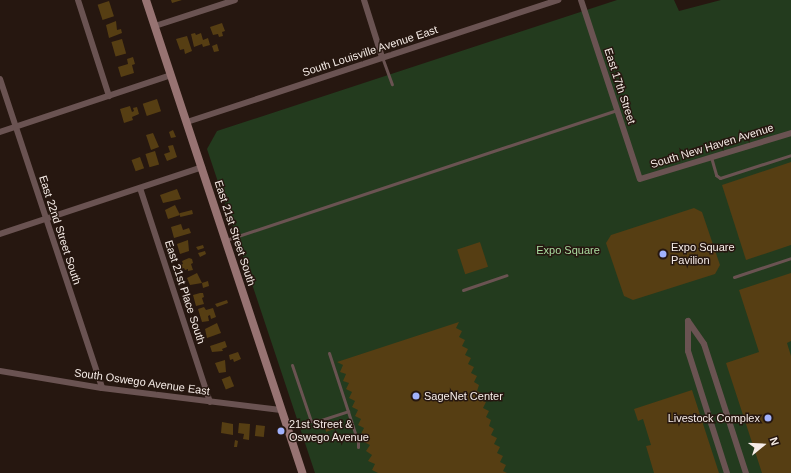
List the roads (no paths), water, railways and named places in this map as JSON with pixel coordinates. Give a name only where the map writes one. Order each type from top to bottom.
[{"type":"main road","name":"East 21st Street South","points":[[146,0],[302,473]]},
{"type":"street","points":[[78,0],[109,96]]},
{"type":"street","points":[[155,26],[235,0]]},
{"type":"street","points":[[364,0],[382,57]]},
{"type":"street","name":"South Louisville Avenue East","points":[[187,122],[559,0]]},
{"type":"street","name":"East 17th Street","points":[[581,0],[640,179]]},
{"type":"street","points":[[0,132],[171,75]]},
{"type":"street","name":"East 22nd Street South","points":[[0,79],[102,388]]},
{"type":"street","name":"South New Haven Avenue","points":[[640,179],[791,133]]},
{"type":"street","points":[[0,234],[202,167]]},
{"type":"street","name":"East 21st Place South","points":[[140,188],[210,402]]},
{"type":"street","points":[[727,473],[688,351],[688,321],[704,344],[746,473]]},
{"type":"street","name":"South Oswego Avenue East","points":[[0,371],[102,388],[281,410]]},
{"type":"lane","points":[[382,57],[392,84]]},
{"type":"lane","points":[[226,240],[617,110]]},
{"type":"lane","points":[[711,157],[716,175],[720,178],[791,155]]},
{"type":"lane","points":[[734,277],[791,258]]},
{"type":"lane","points":[[463,290],[507,275]]},
{"type":"lane","points":[[329,353],[358,442],[358,448]]},
{"type":"lane","points":[[292,365],[311,421],[315,422],[348,412]]},
{"type":"place","name":"Expo Square Pavilion","points":[[663,254]]},
{"type":"place","name":"SageNet Center","points":[[416,396]]},
{"type":"place","name":"Livestock Complex","points":[[768,418]]},
{"type":"place","name":"21st Street & Oswego Avenue","points":[[281,431]]},
{"type":"park label","name":"Expo Square","points":[[568,250]]}]
